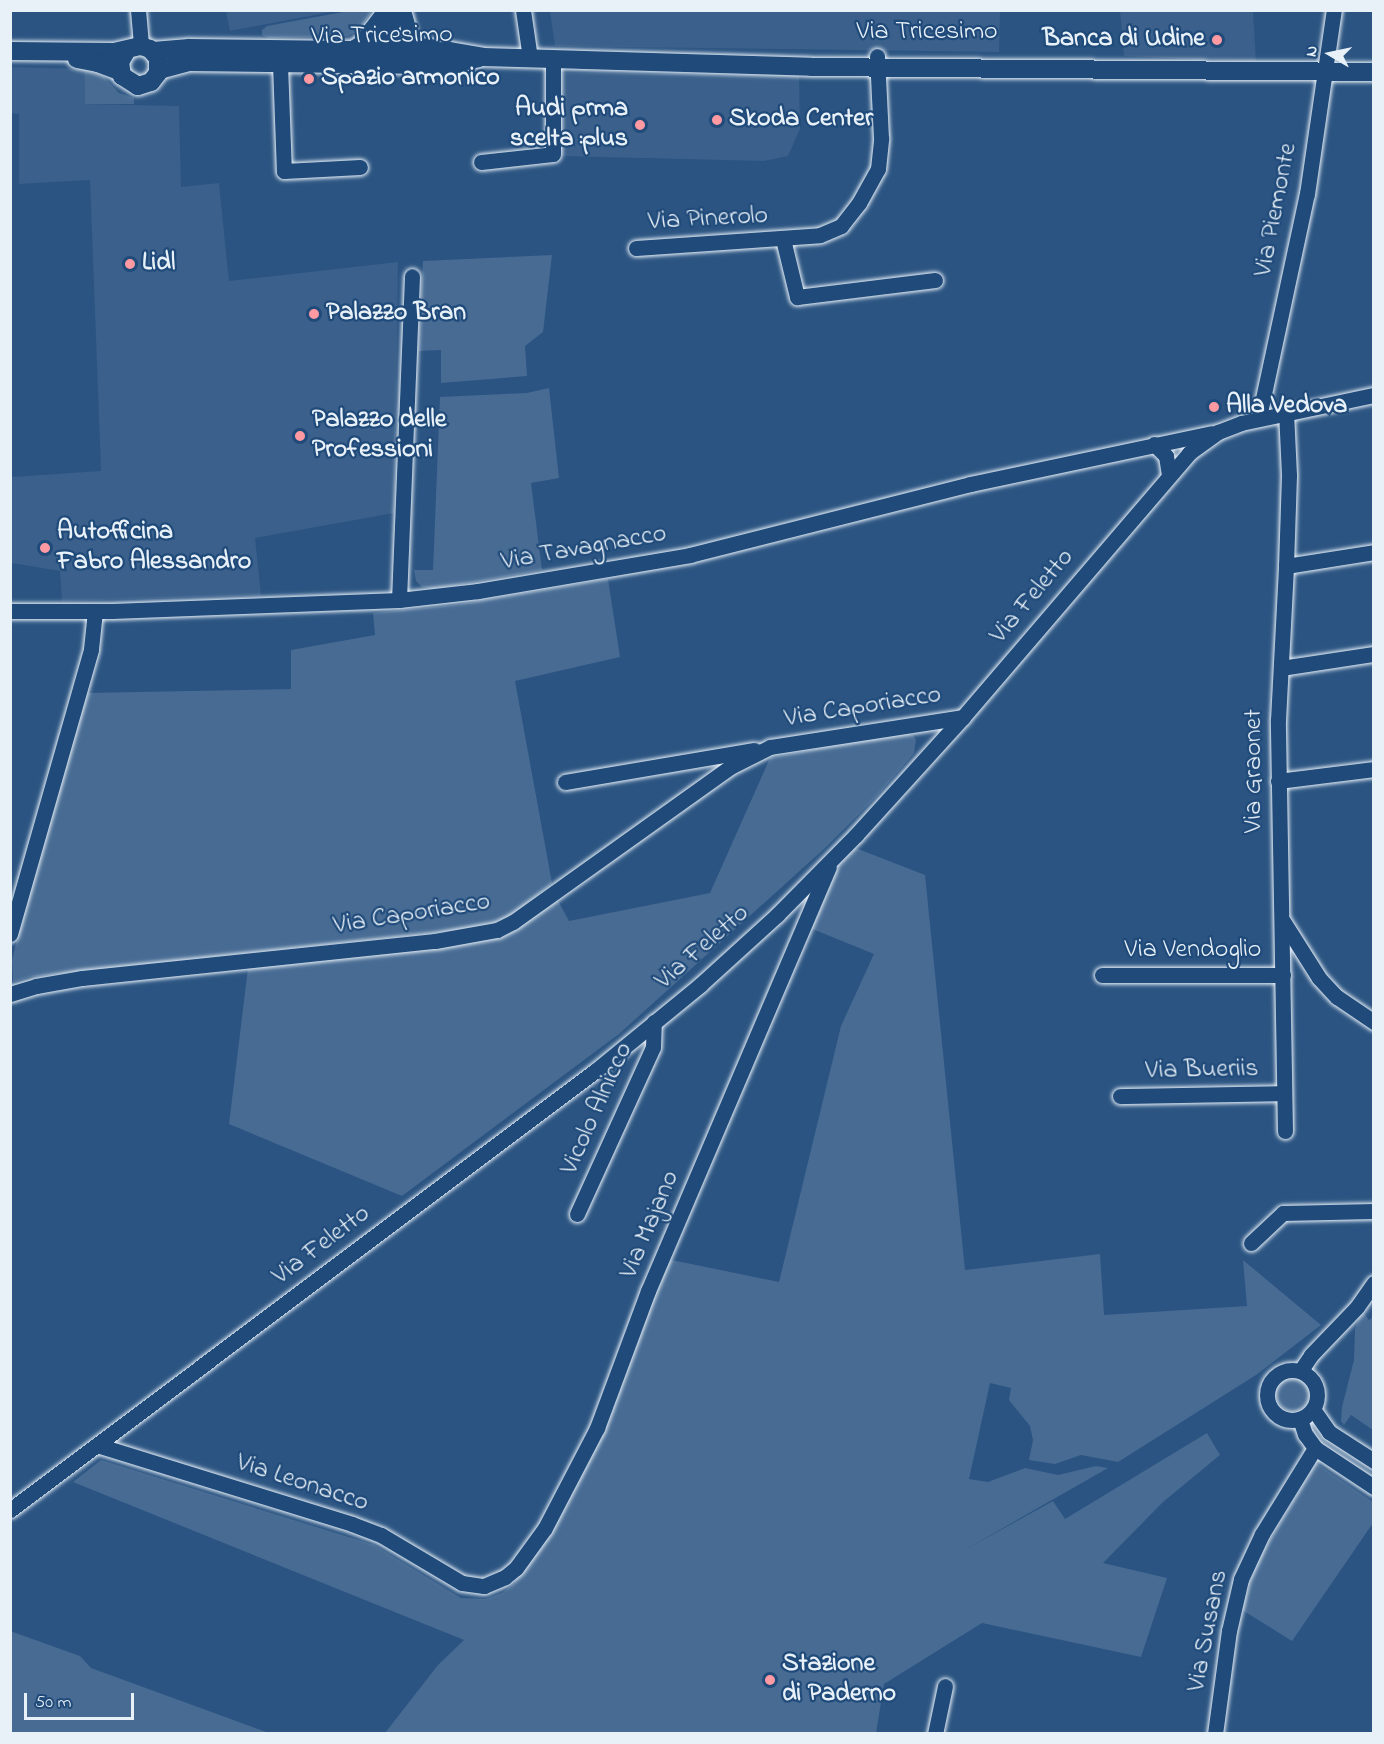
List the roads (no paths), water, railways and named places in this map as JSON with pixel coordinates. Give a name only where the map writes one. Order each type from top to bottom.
[{"type":"main road","name":"Via Tricesimo","points":[[10,52],[189,48],[373,51],[782,66],[877,62],[1109,70],[1374,72]]},
{"type":"main road","points":[[121,72],[120,62],[141,49],[158,58],[159,70]]},
{"type":"main road","name":"Via Tricesimo","points":[[10,52],[88,60],[121,72],[127,81],[141,86],[154,80],[159,70],[189,62],[449,65],[474,55]]},
{"type":"street","points":[[138,10],[141,49]]},
{"type":"street","points":[[346,51],[359,44],[385,10]]},
{"type":"street","points":[[373,51],[403,10]]},
{"type":"street","points":[[403,10],[409,36],[415,44],[447,46],[474,55]]},
{"type":"street","points":[[523,10],[530,58]]},
{"type":"street","name":"Via Piemonte","points":[[1259,417],[1307,194],[1334,10]]},
{"type":"street","name":"Via Tricesimo","points":[[360,167],[284,171],[280,64],[304,61],[360,61],[373,51]]},
{"type":"street","points":[[481,162],[553,154],[553,59]]},
{"type":"street","name":"Via Pinerolo","points":[[636,248],[783,239],[834,231],[847,220],[870,186],[880,153],[877,62]]},
{"type":"street","name":"Via Pinerolo","points":[[783,239],[797,297],[935,280]]},
{"type":"street","points":[[399,600],[412,276]]},
{"type":"street","name":"Via Feletto","points":[[10,1510],[595,1071],[777,915],[963,717],[1169,474],[1190,453],[1218,432],[1259,417],[1374,395]]},
{"type":"street","name":"Via Graonet","points":[[1285,1131],[1278,781],[1288,475],[1286,411]]},
{"type":"street","name":"Via Tavagnacco","points":[[10,610],[95,611],[399,600],[478,591],[690,555],[970,484],[1218,432]]},
{"type":"street","points":[[1154,444],[1166,456],[1169,474]]},
{"type":"street","points":[[1286,566],[1374,552]]},
{"type":"street","points":[[10,934],[91,649],[95,611]]},
{"type":"street","points":[[1281,668],[1374,654]]},
{"type":"street","name":"Via Caporiacco","points":[[565,782],[963,717]]},
{"type":"street","name":"Via Caporiacco","points":[[10,994],[36,986],[82,978],[435,941],[497,930],[513,922],[730,767],[770,747]]},
{"type":"street","points":[[1278,781],[1374,770]]},
{"type":"street","name":"Via Majano","points":[[484,1586],[505,1577],[531,1548],[583,1457],[612,1389],[648,1291],[832,859]]},
{"type":"street","points":[[1282,918],[1319,978],[1337,997],[1374,1022]]},
{"type":"street","name":"Via Vendoglio","points":[[1102,975],[1283,975]]},
{"type":"street","name":"Vicolo Alnicco","points":[[577,1214],[653,1047],[654,1022]]},
{"type":"street","name":"Via Bueriis","points":[[1120,1096],[1284,1093]]},
{"type":"street","points":[[1251,1243],[1283,1213],[1374,1211]]},
{"type":"street","points":[[1300,1370],[1311,1355],[1357,1307],[1374,1283]]},
{"type":"street","points":[[1293,1369],[1307,1374],[1316,1385],[1317,1401],[1313,1409],[1300,1419],[1292,1420],[1277,1415],[1271,1410],[1266,1394],[1272,1379],[1277,1374],[1293,1369]]},
{"type":"street","points":[[1313,1409],[1329,1431],[1374,1461]]},
{"type":"street","points":[[1300,1419],[1305,1434],[1315,1448],[1374,1487]]},
{"type":"street","name":"Via Leonacco","points":[[97,1445],[352,1524],[381,1535],[462,1583],[484,1586]]},
{"type":"street","name":"Via Susans","points":[[1215,1734],[1229,1631],[1241,1579],[1262,1534],[1315,1448]]},
{"type":"street","points":[[935,1734],[945,1686]]},
{"type":"place","name":"Banca di Udine","points":[[1217,40]]},
{"type":"place","name":"Spazio armonico","points":[[309,79]]},
{"type":"place","name":"Skoda Center","points":[[717,120]]},
{"type":"place","name":"Audi prma scelta :plus","points":[[640,125]]},
{"type":"place","name":"Lidl","points":[[130,264]]},
{"type":"place","name":"Palazzo Bran","points":[[314,314]]},
{"type":"place","name":"Alla Vedova","points":[[1214,407]]},
{"type":"place","name":"Palazzo delle Professioni","points":[[300,436]]},
{"type":"place","name":"Autofficina Fabro Alessandro","points":[[45,548]]},
{"type":"place","name":"Stazione di Paderno","points":[[770,1680]]}]
